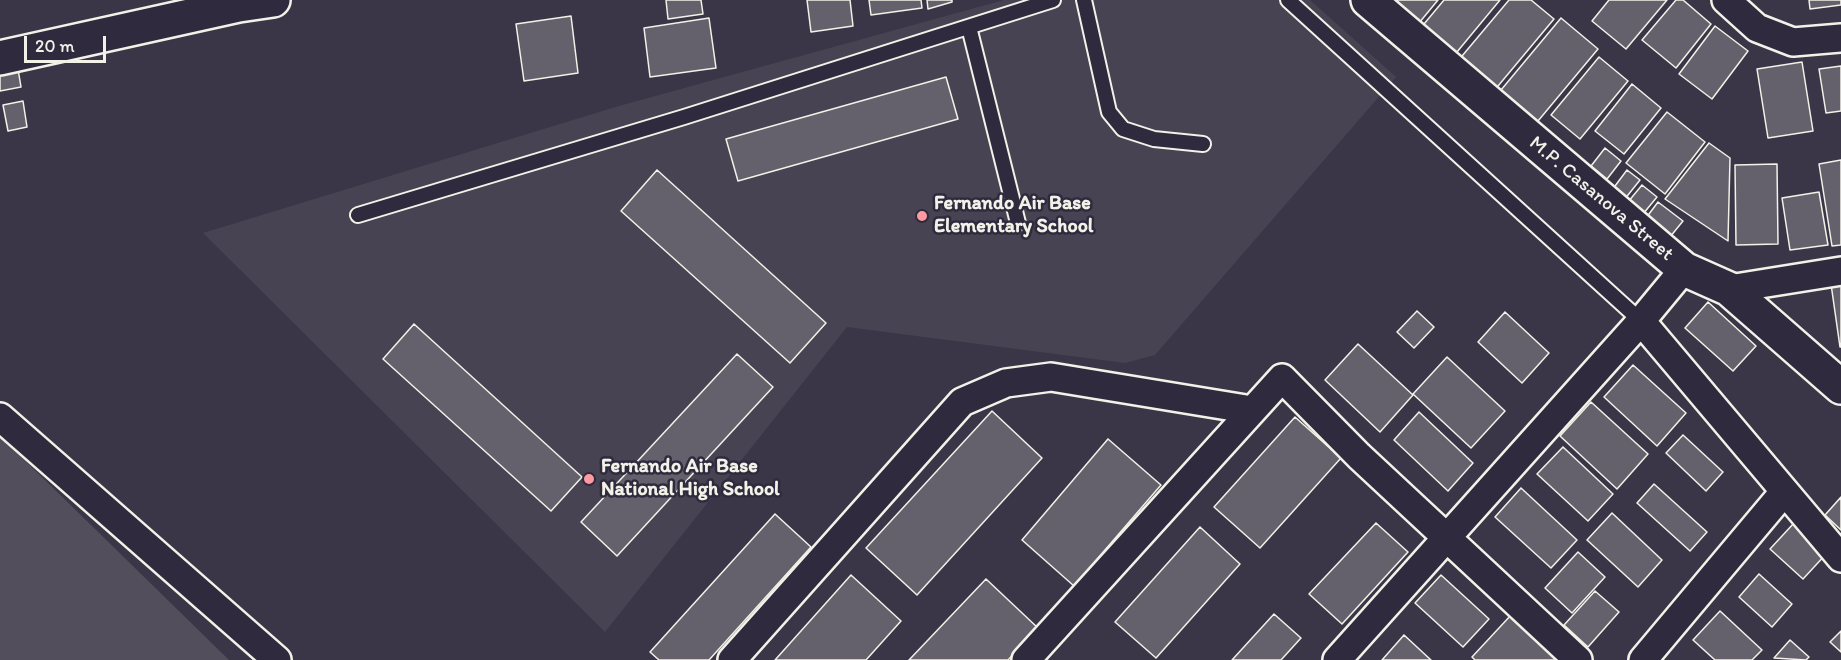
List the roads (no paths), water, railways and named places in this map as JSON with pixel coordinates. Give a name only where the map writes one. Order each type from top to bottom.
[{"type":"street","points":[[0,58],[239,5],[273,0]]},
{"type":"street","name":"M.P. Casanova Street","points":[[1368,0],[1684,269],[1729,289],[1841,387]]},
{"type":"street","points":[[1726,0],[1757,28],[1793,42],[1841,38]]},
{"type":"street","points":[[1337,660],[1641,321],[1684,269]]},
{"type":"street","points":[[1729,289],[1841,271]]},
{"type":"street","points":[[1641,321],[1841,558]]},
{"type":"street","points":[[732,660],[962,402],[1006,383],[1051,377],[1252,410]]},
{"type":"street","points":[[1026,660],[1282,378],[1359,456],[1578,660]]},
{"type":"street","points":[[0,417],[277,660]]},
{"type":"street","points":[[1643,660],[1784,492]]},
{"type":"lane","points":[[358,215],[684,117],[1053,0]]},
{"type":"lane","points":[[1084,0],[1109,112],[1123,129],[1154,139],[1203,144]]},
{"type":"lane","points":[[1288,0],[1641,321]]},
{"type":"lane","points":[[969,27],[1017,223]]},
{"type":"place","name":"Fernando Air Base Elementary School","points":[[922,216]]},
{"type":"place","name":"Fernando Air Base National High School","points":[[589,479]]}]
